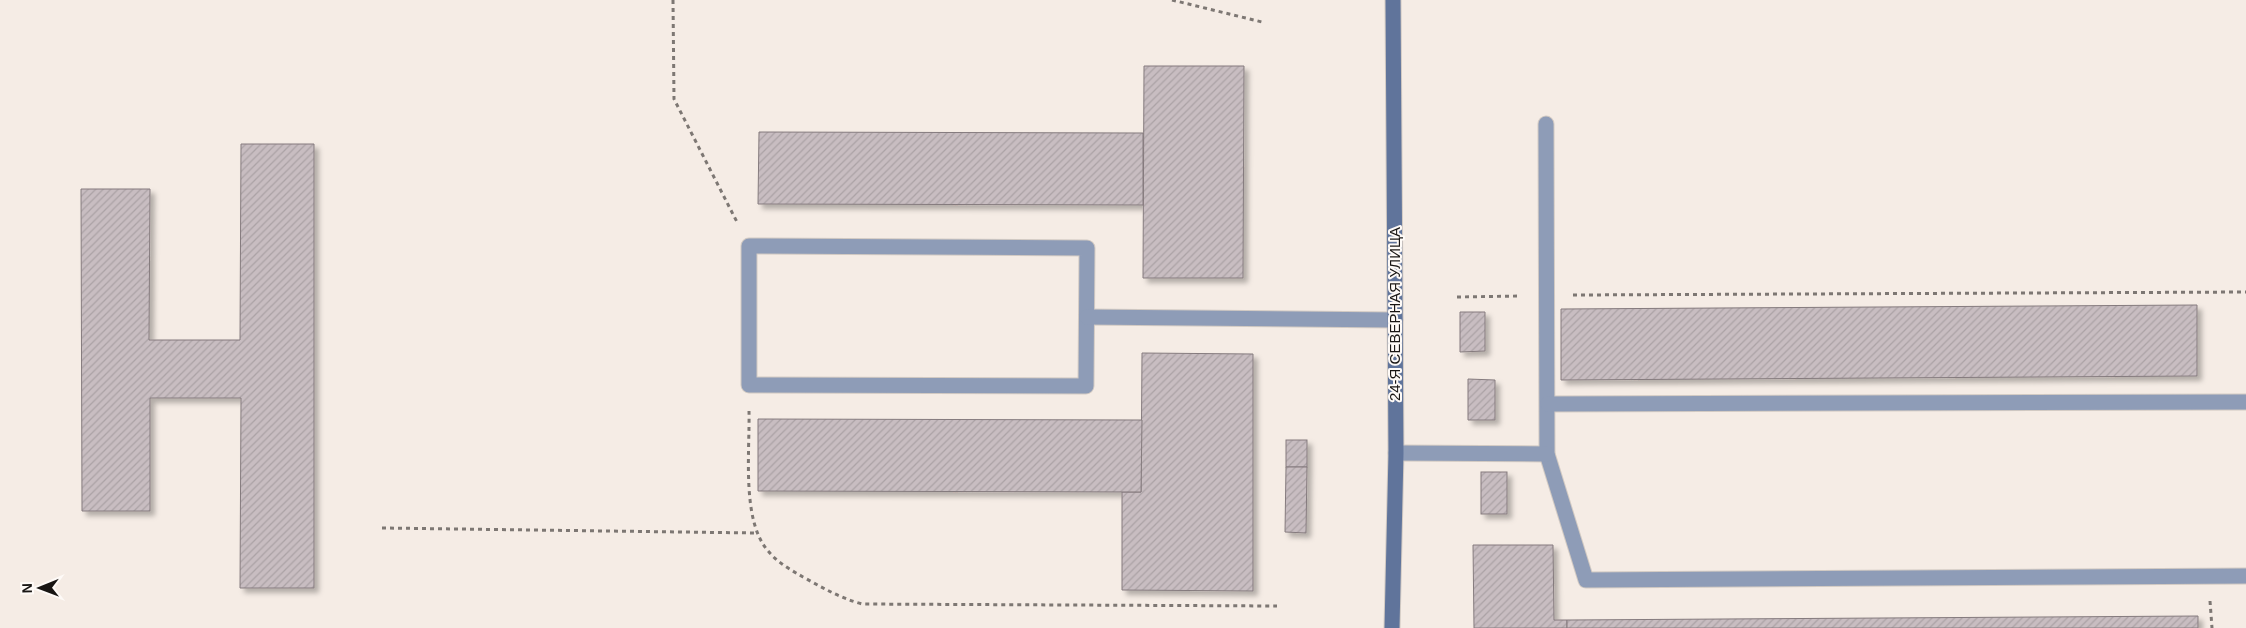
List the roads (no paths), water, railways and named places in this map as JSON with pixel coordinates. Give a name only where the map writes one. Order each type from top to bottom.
[{"type":"main road","name":"24-Я СЕВЕРНАЯ УЛИЦА","points":[[1392,628],[1396,453],[1393,0]]},
{"type":"lane","points":[[1546,124],[1547,454],[1586,580],[2246,576]]},
{"type":"lane","points":[[749,246],[1087,248],[1087,317],[1086,386],[749,385],[749,246]]},
{"type":"lane","points":[[1087,317],[1395,320]]},
{"type":"lane","points":[[1548,404],[2246,402]]},
{"type":"lane","points":[[1396,453],[1547,454]]}]
